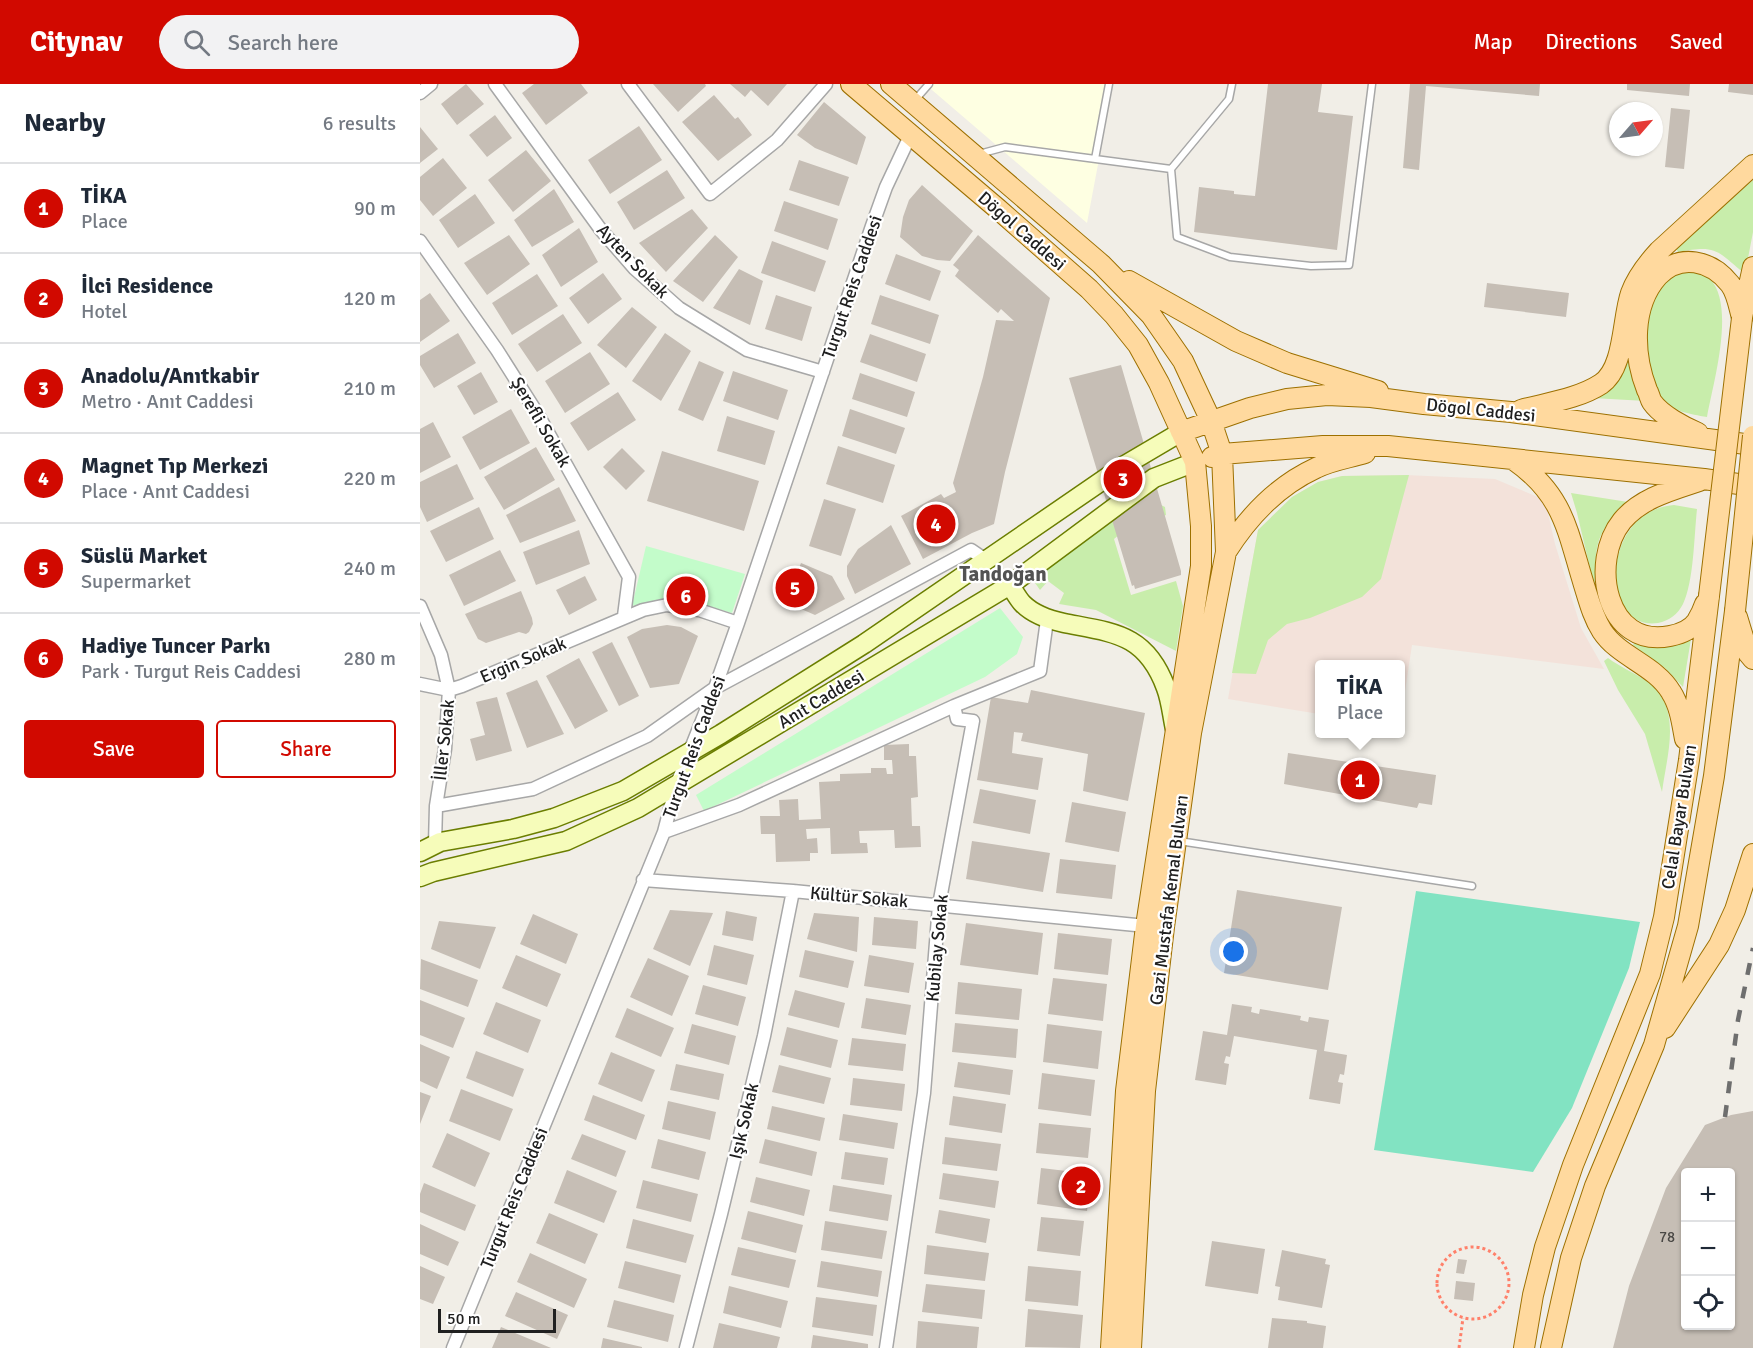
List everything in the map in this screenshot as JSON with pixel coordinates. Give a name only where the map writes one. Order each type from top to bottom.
[{"type":"main road","name":"Dögol Caddesi","points":[[850,84],[1006,216],[1089,289],[1114,315],[1138,345],[1150,365],[1195,462]]},
{"type":"main road","name":"Dögol Caddesi","points":[[891,84],[1101,264],[1151,315],[1183,361],[1211,421],[1222,454]]},
{"type":"main road","points":[[1511,412],[1572,397],[1601,384],[1613,371],[1630,296],[1646,266],[1659,251],[1753,165]]},
{"type":"main road","points":[[1720,441],[1681,425],[1653,403],[1638,360],[1636,327],[1646,294],[1659,275],[1677,263],[1698,261],[1714,270],[1730,284],[1742,318]]},
{"type":"main road","points":[[1101,264],[1177,309],[1256,350],[1287,363],[1424,405]]},
{"type":"main road","name":"Celal Bayar Bulvarı","points":[[1524,1348],[1533,1295],[1548,1237],[1573,1166],[1650,974],[1664,917],[1689,760],[1742,318],[1753,267]]},
{"type":"main road","name":"Dögol Caddesi","points":[[1181,432],[1250,408],[1287,399],[1327,395],[1371,397],[1424,405],[1511,412],[1753,445]]},
{"type":"main road","name":"Anıt Caddesi","points":[[427,848],[554,818],[623,791],[689,753],[864,644],[1125,465],[1181,432]]},
{"type":"main road","name":"Celal Bayar Bulvarı","points":[[1551,1348],[1571,1258],[1595,1186],[1654,1045],[1688,926],[1714,776],[1735,611],[1753,436]]},
{"type":"main road","points":[[1195,462],[1222,454],[1323,446],[1388,446],[1753,486]]},
{"type":"main road","points":[[1226,552],[1259,508],[1299,477],[1327,464],[1388,446]]},
{"type":"main road","name":"Gazi Mustafa Kemal Bulvarı","points":[[1131,1348],[1145,1091],[1164,927],[1191,733],[1226,552],[1222,454]]},
{"type":"main road","points":[[1513,460],[1533,474],[1548,489],[1560,508],[1592,611],[1603,633],[1625,655],[1652,672],[1670,690],[1681,713],[1689,760]]},
{"type":"main road","name":"Anıt Caddesi","points":[[424,873],[566,841],[638,808],[1010,585],[1154,478],[1195,462]]},
{"type":"main road","name":"Gazi Mustafa Kemal Bulvarı","points":[[1111,1348],[1126,1091],[1146,926],[1201,558],[1201,526],[1195,462]]},
{"type":"main road","points":[[1704,479],[1649,499],[1622,520],[1608,547],[1604,574],[1609,598],[1619,618],[1635,633],[1658,639],[1681,634],[1696,622],[1709,597]]},
{"type":"main road","points":[[1010,585],[1023,605],[1047,620],[1109,632],[1130,639],[1144,650],[1167,690],[1175,730]]},
{"type":"main road","points":[[1735,611],[1748,653],[1753,659]]},
{"type":"main road","points":[[1654,1045],[1719,945],[1735,910],[1753,854]]},
{"type":"street","points":[[420,93],[430,84]]},
{"type":"street","name":"Ayten Sokak","points":[[495,84],[601,230],[635,269],[679,308],[747,350],[823,372]]},
{"type":"street","points":[[628,84],[710,194],[777,140],[826,84]]},
{"type":"street","name":"Turgut Reis Caddesi","points":[[453,1348],[664,832],[676,786],[738,623],[886,187],[910,136]]},
{"type":"street","name":"Şerefli Sokak","points":[[420,241],[503,359],[537,414],[629,577],[624,616]]},
{"type":"street","points":[[436,806],[533,789],[647,736],[715,688],[971,550],[987,561]]},
{"type":"street","name":"Ergin Sokak","points":[[449,690],[643,610],[667,605],[699,610],[738,623]]},
{"type":"street","name":"İller Sokak","points":[[420,606],[441,655],[449,690],[445,749],[427,848]]},
{"type":"street","points":[[664,832],[739,805],[954,706],[1040,671],[1047,620]]},
{"type":"street","points":[[420,684],[449,690]]},
{"type":"street","name":"Kubilay Sokak","points":[[886,1348],[924,1093],[939,905],[973,721],[957,719],[954,706]]},
{"type":"street","name":"Kültür Sokak","points":[[643,880],[793,891],[1146,926]]},
{"type":"street","name":"Işık Sokak","points":[[686,1348],[722,1214],[764,1036],[793,891]]},
{"type":"lane","points":[[913,103],[929,84]]},
{"type":"lane","points":[[1095,159],[1108,84]]},
{"type":"lane","points":[[1232,84],[1229,99],[1171,169],[1177,237],[1230,257],[1311,266],[1349,265],[1372,84]]},
{"type":"lane","points":[[973,156],[1005,147],[1171,169]]},
{"type":"lane","points":[[1176,841],[1472,886]]},
{"type":"path","points":[[1478,1246],[1490,1250],[1506,1267],[1509,1279],[1508,1291],[1504,1302],[1486,1317],[1474,1319],[1463,1317],[1452,1312],[1443,1304],[1436,1281],[1445,1258],[1466,1247],[1478,1246]]},
{"type":"path","points":[[1459,1348],[1463,1317]]},
{"type":"shaded area","points":[[925,84],[1113,84],[1087,223]]},
{"type":"shaded area","points":[[1405,475],[1495,479],[1545,500],[1555,544],[1581,628],[1604,669],[1412,645],[1405,691],[1405,660],[1315,660],[1315,713],[1228,699],[1258,530],[1292,497],[1318,482],[1342,476]]},
{"type":"green space","points":[[1753,180],[1753,232],[1745,274],[1715,251],[1701,249],[1678,252],[1676,248]]},
{"type":"green space","points":[[1689,268],[1710,279],[1718,291],[1721,307],[1720,346],[1707,417],[1676,409],[1661,398],[1652,382],[1645,347],[1647,319],[1656,297],[1670,278]]},
{"type":"green space","points":[[1625,361],[1630,361],[1646,401],[1592,398]]},
{"type":"green space","points":[[1409,475],[1381,579],[1362,597],[1310,618],[1287,624],[1268,640],[1256,674],[1232,673],[1258,530],[1292,497],[1318,482],[1342,476]]},
{"type":"green space","points":[[1571,493],[1628,502],[1610,521],[1600,538],[1597,547],[1596,583],[1594,585],[1577,513]]},
{"type":"green space","points":[[1149,499],[1165,507],[1166,515],[1120,534],[1114,539],[1131,595],[1176,581],[1183,606],[1176,651],[1096,610],[1059,604],[1064,593],[1048,581],[1040,590],[1033,580],[1133,504]]},
{"type":"green space","points":[[1674,505],[1697,509],[1687,594],[1681,608],[1669,619],[1658,623],[1639,621],[1625,609],[1618,591],[1616,570],[1621,547],[1632,527],[1649,512]]},
{"type":"green space","points":[[646,546],[745,574],[732,613],[694,602],[665,598],[632,606]]},
{"type":"green space","points":[[1000,608],[1023,637],[1017,654],[985,677],[704,811],[696,795]]},
{"type":"green space","points":[[1691,639],[1683,687],[1665,668],[1633,645],[1635,642],[1663,646]]},
{"type":"green space","points":[[1608,658],[1645,680],[1657,691],[1665,703],[1670,731],[1662,792],[1645,734],[1618,690],[1604,661]]},
{"type":"green space","points":[[1416,891],[1640,922],[1629,968],[1572,1108],[1533,1172],[1374,1150]]},
{"type":"building","points":[[466,84],[484,104],[457,125],[441,104]]},
{"type":"building","points":[[534,84],[581,84],[588,93],[546,125],[522,93]]},
{"type":"building","points":[[653,84],[705,84],[706,86],[678,112]]},
{"type":"building","points":[[730,84],[787,84],[768,106],[751,90],[745,97]]},
{"type":"building","points":[[1268,84],[1322,84],[1318,112],[1353,116],[1337,250],[1194,232],[1199,187],[1255,196]]},
{"type":"building","points":[[1410,84],[1540,84],[1539,96],[1426,86],[1419,170],[1403,168]]},
{"type":"building","points":[[1627,84],[1690,84],[1689,96],[1627,90]]},
{"type":"building","points":[[1729,84],[1753,84],[1753,95],[1728,92]]},
{"type":"building","points":[[714,95],[735,119],[738,117],[752,135],[718,161],[682,122]]},
{"type":"building","points":[[824,102],[866,137],[857,165],[815,148],[797,135]]},
{"type":"building","points":[[1671,108],[1690,110],[1684,169],[1665,167]]},
{"type":"building","points":[[495,115],[512,138],[487,157],[469,135]]},
{"type":"building","points":[[639,126],[662,160],[610,194],[588,160]]},
{"type":"building","points":[[420,127],[438,149],[420,163]]},
{"type":"building","points":[[526,150],[551,181],[513,212],[488,180]]},
{"type":"building","points":[[443,158],[467,188],[433,216],[420,200],[420,177]]},
{"type":"building","points":[[799,160],[849,177],[839,206],[789,190]]},
{"type":"building","points":[[667,170],[685,198],[634,230],[617,202]]},
{"type":"building","points":[[922,185],[973,231],[950,261],[922,256],[900,237],[903,217],[909,200]]},
{"type":"building","points":[[554,189],[574,222],[532,247],[514,220]]},
{"type":"building","points":[[475,194],[495,223],[458,248],[439,220]]},
{"type":"building","points":[[784,201],[838,219],[828,250],[774,231]]},
{"type":"building","points":[[692,209],[708,228],[666,272],[639,243]]},
{"type":"building","points":[[579,228],[598,262],[561,287],[542,255]]},
{"type":"building","points":[[509,235],[530,264],[487,295],[464,263]]},
{"type":"building","points":[[715,235],[738,257],[703,302],[673,281]]},
{"type":"building","points":[[978,235],[1050,298],[1005,472],[994,524],[923,559],[901,516],[941,494],[944,498],[956,492],[953,483],[983,377],[996,320],[1014,321],[1001,309],[998,313],[955,276],[959,270],[953,265]]},
{"type":"building","points":[[772,241],[826,261],[815,292],[761,273]]},
{"type":"building","points":[[896,254],[941,271],[930,301],[885,284]]},
{"type":"building","points":[[739,269],[763,281],[750,325],[713,308]]},
{"type":"building","points":[[603,273],[622,299],[588,324],[569,298]]},
{"type":"building","points":[[537,274],[558,306],[512,335],[492,303]]},
{"type":"building","points":[[1487,283],[1569,293],[1566,317],[1484,307]]},
{"type":"building","points":[[430,293],[450,321],[420,342],[420,300]]},
{"type":"building","points":[[776,295],[812,307],[802,341],[765,329]]},
{"type":"building","points":[[880,295],[939,315],[930,344],[871,324]]},
{"type":"building","points":[[632,307],[657,327],[626,368],[597,345]]},
{"type":"building","points":[[563,314],[582,343],[537,372],[518,344]]},
{"type":"building","points":[[458,333],[476,363],[434,388],[420,365],[420,356]]},
{"type":"building","points":[[665,333],[691,351],[661,401],[632,381]]},
{"type":"building","points":[[870,334],[926,354],[917,382],[860,362]]},
{"type":"building","points":[[590,352],[610,384],[565,413],[545,381]]},
{"type":"building","points":[[699,361],[724,372],[703,421],[678,410]]},
{"type":"building","points":[[1121,365],[1181,571],[1181,575],[1135,589],[1134,585],[1132,586],[1069,378]]},
{"type":"building","points":[[733,371],[788,390],[778,420],[723,401]]},
{"type":"building","points":[[481,372],[498,402],[474,415],[457,386]]},
{"type":"building","points":[[860,373],[915,392],[907,417],[852,399]]},
{"type":"building","points":[[618,392],[636,420],[588,451],[570,423]]},
{"type":"building","points":[[511,409],[530,443],[480,470],[462,437]]},
{"type":"building","points":[[850,409],[905,428],[896,454],[842,436]]},
{"type":"building","points":[[727,416],[775,431],[765,465],[717,451]]},
{"type":"building","points":[[433,422],[451,457],[420,473],[420,429]]},
{"type":"building","points":[[838,446],[895,465],[883,503],[826,484]]},
{"type":"building","points":[[536,447],[555,480],[504,510],[484,477]]},
{"type":"building","points":[[622,448],[645,471],[626,490],[603,467]]},
{"type":"building","points":[[662,451],[759,481],[744,531],[647,501]]},
{"type":"building","points":[[457,464],[474,499],[427,522],[420,507],[420,482]]},
{"type":"building","points":[[559,487],[576,521],[520,543],[506,515]]},
{"type":"building","points":[[824,499],[856,509],[841,556],[809,546]]},
{"type":"building","points":[[479,507],[494,539],[446,562],[430,531]]},
{"type":"building","points":[[891,525],[911,564],[855,594],[847,576],[847,566],[858,549]]},
{"type":"building","points":[[579,530],[590,564],[536,585],[523,552]]},
{"type":"building","points":[[500,550],[516,581],[464,606],[449,575]]},
{"type":"building","points":[[801,563],[832,576],[845,599],[815,615],[785,602]]},
{"type":"building","points":[[585,576],[597,600],[569,615],[556,590]]},
{"type":"building","points":[[521,591],[532,618],[533,624],[529,632],[526,634],[519,632],[486,643],[478,639],[465,614]]},
{"type":"building","points":[[667,625],[681,627],[698,636],[679,684],[650,688],[627,637],[642,629]]},
{"type":"building","points":[[612,642],[639,696],[619,706],[592,652]]},
{"type":"building","points":[[579,658],[608,711],[575,729],[546,676]]},
{"type":"building","points":[[537,680],[564,734],[527,748],[506,693]]},
{"type":"building","points":[[1031,690],[1145,713],[1128,801],[1083,791],[1088,754],[1021,741],[1023,733],[1014,732],[1012,753],[1043,758],[1038,790],[977,780],[991,697],[1028,703]]},
{"type":"building","points":[[497,697],[512,751],[476,761],[470,739],[485,735],[476,702]]},
{"type":"building","points":[[909,744],[909,756],[916,756],[918,797],[911,798],[912,826],[920,826],[921,847],[895,848],[894,830],[859,831],[860,843],[867,843],[868,853],[831,854],[830,828],[806,829],[807,839],[817,838],[818,853],[810,853],[810,861],[776,862],[775,834],[761,834],[760,816],[780,816],[779,800],[798,799],[799,820],[821,819],[819,782],[840,781],[840,774],[871,773],[871,768],[886,768],[887,774],[893,774],[892,760],[884,760],[884,745]]},
{"type":"building","points":[[1288,753],[1436,775],[1432,805],[1419,803],[1417,808],[1284,784]]},
{"type":"building","points":[[980,789],[1036,800],[1030,834],[973,823]]},
{"type":"building","points":[[1072,802],[1126,812],[1119,852],[1065,842]]},
{"type":"building","points":[[972,841],[1050,853],[1043,892],[966,879]]},
{"type":"building","points":[[1060,859],[1116,865],[1112,899],[1056,893]]},
{"type":"building","points":[[1237,890],[1342,907],[1328,990],[1224,973]]},
{"type":"building","points":[[670,910],[713,913],[690,966],[653,949]]},
{"type":"building","points":[[726,911],[757,917],[753,941],[722,935]]},
{"type":"building","points":[[814,913],[859,917],[857,952],[807,939]]},
{"type":"building","points":[[533,914],[578,934],[566,964],[520,944]]},
{"type":"building","points":[[874,917],[918,921],[916,949],[872,945]]},
{"type":"building","points":[[439,921],[496,927],[480,969],[431,949]]},
{"type":"building","points":[[966,923],[1043,933],[1038,975],[960,965]]},
{"type":"building","points":[[1058,933],[1112,939],[1108,975],[1054,969]]},
{"type":"building","points":[[714,945],[754,955],[747,985],[707,975]]},
{"type":"building","points":[[805,950],[854,961],[848,988],[799,977]]},
{"type":"building","points":[[516,955],[561,974],[547,1007],[502,988]]},
{"type":"building","points":[[869,955],[914,963],[909,993],[864,986]]},
{"type":"building","points":[[648,958],[689,976],[672,1016],[630,997]]},
{"type":"building","points":[[421,959],[478,980],[468,1007],[420,989]]},
{"type":"building","points":[[1053,978],[1107,984],[1103,1021],[1048,1014]]},
{"type":"building","points":[[958,982],[1022,989],[1019,1020],[955,1014]]},
{"type":"building","points":[[703,985],[746,997],[738,1026],[695,1014]]},
{"type":"building","points":[[795,990],[845,1003],[839,1028],[788,1015]]},
{"type":"building","points":[[866,998],[911,1005],[906,1035],[861,1028]]},
{"type":"building","points":[[420,1000],[465,1018],[453,1048],[420,1035]]},
{"type":"building","points":[[496,1002],[541,1020],[528,1053],[483,1034]]},
{"type":"building","points":[[1232,1004],[1252,1007],[1251,1012],[1259,1014],[1260,1009],[1301,1016],[1300,1020],[1308,1022],[1309,1017],[1329,1020],[1324,1051],[1347,1055],[1344,1075],[1340,1074],[1338,1082],[1343,1083],[1340,1104],[1309,1099],[1317,1050],[1234,1036],[1230,1057],[1226,1056],[1224,1063],[1229,1064],[1226,1085],[1195,1080],[1203,1031],[1227,1035]]},
{"type":"building","points":[[627,1008],[674,1028],[661,1057],[615,1037]]},
{"type":"building","points":[[955,1023],[1018,1029],[1016,1058],[952,1052]]},
{"type":"building","points":[[692,1024],[736,1036],[729,1065],[684,1053]]},
{"type":"building","points":[[1047,1024],[1102,1031],[1098,1069],[1043,1062]]},
{"type":"building","points":[[787,1027],[838,1040],[831,1068],[780,1055]]},
{"type":"building","points":[[852,1038],[906,1044],[903,1071],[848,1065]]},
{"type":"building","points":[[420,1044],[450,1057],[437,1089],[420,1081]]},
{"type":"building","points":[[476,1051],[524,1069],[513,1097],[466,1078]]},
{"type":"building","points":[[611,1052],[655,1070],[642,1102],[598,1084]]},
{"type":"building","points":[[958,1062],[1013,1070],[1010,1095],[954,1087]]},
{"type":"building","points":[[676,1064],[724,1074],[719,1100],[670,1090]]},
{"type":"building","points":[[779,1065],[831,1078],[824,1104],[772,1092]]},
{"type":"building","points":[[1042,1073],[1095,1080],[1091,1116],[1038,1109]]},
{"type":"building","points":[[853,1078],[905,1084],[902,1111],[850,1105]]},
{"type":"building","points":[[461,1089],[513,1109],[500,1141],[449,1121]]},
{"type":"building","points":[[420,1092],[431,1096],[420,1124]]},
{"type":"building","points":[[593,1095],[645,1115],[636,1140],[584,1120]]},
{"type":"building","points":[[953,1096],[1006,1104],[1002,1133],[949,1125]]},
{"type":"building","points":[[668,1101],[716,1112],[710,1140],[662,1129]]},
{"type":"building","points":[[772,1106],[825,1118],[820,1141],[767,1129]]},
{"type":"building","points":[[1753,1111],[1753,1348],[1613,1348],[1629,1286],[1666,1188],[1705,1125],[1731,1115]]},
{"type":"building","points":[[843,1114],[898,1123],[894,1149],[839,1140]]},
{"type":"building","points":[[1039,1123],[1091,1128],[1088,1158],[1036,1153]]},
{"type":"building","points":[[447,1133],[490,1153],[475,1187],[432,1167]]},
{"type":"building","points":[[582,1134],[626,1151],[616,1177],[571,1159]]},
{"type":"building","points":[[945,1137],[1001,1144],[997,1171],[942,1164]]},
{"type":"building","points":[[658,1139],[706,1152],[699,1180],[651,1168]]},
{"type":"building","points":[[765,1139],[817,1152],[812,1176],[759,1163]]},
{"type":"building","points":[[845,1152],[888,1158],[884,1185],[841,1179]]},
{"type":"building","points":[[1041,1168],[1092,1174],[1087,1211],[1037,1204]]},
{"type":"building","points":[[567,1170],[617,1191],[604,1223],[554,1203]]},
{"type":"building","points":[[943,1173],[999,1181],[995,1208],[939,1199]]},
{"type":"building","points":[[756,1177],[810,1190],[804,1216],[750,1202]]},
{"type":"building","points":[[643,1180],[698,1194],[691,1222],[636,1208]]},
{"type":"building","points":[[424,1183],[476,1205],[465,1231],[420,1212],[420,1194]]},
{"type":"building","points":[[833,1185],[892,1195],[888,1221],[829,1211]]},
{"type":"building","points":[[939,1210],[990,1219],[986,1243],[935,1233]]},
{"type":"building","points":[[748,1211],[803,1225],[796,1253],[741,1239]]},
{"type":"building","points":[[549,1213],[598,1234],[585,1264],[536,1243]]},
{"type":"building","points":[[1041,1217],[1084,1221],[1080,1256],[1037,1251]]},
{"type":"building","points":[[633,1219],[694,1235],[686,1263],[626,1248]]},
{"type":"building","points":[[825,1221],[887,1231],[882,1259],[821,1250]]},
{"type":"building","points":[[420,1224],[459,1242],[448,1266],[420,1254]]},
{"type":"building","points":[[1212,1241],[1265,1249],[1258,1294],[1205,1286]]},
{"type":"building","points":[[927,1245],[989,1253],[985,1281],[924,1274]]},
{"type":"building","points":[[738,1247],[796,1260],[789,1288],[731,1275]]},
{"type":"building","points":[[1282,1250],[1326,1259],[1325,1264],[1330,1265],[1322,1308],[1278,1300],[1280,1287],[1275,1286]]},
{"type":"building","points":[[530,1253],[587,1279],[574,1308],[517,1282]]},
{"type":"building","points":[[1458,1259],[1467,1260],[1464,1274],[1456,1273]]},
{"type":"building","points":[[625,1261],[681,1275],[674,1303],[618,1288]]},
{"type":"building","points":[[821,1261],[882,1271],[878,1297],[817,1287]]},
{"type":"building","points":[[420,1266],[445,1277],[433,1304],[420,1299]]},
{"type":"building","points":[[1028,1266],[1081,1271],[1078,1306],[1025,1301]]},
{"type":"building","points":[[1456,1281],[1475,1283],[1473,1301],[1454,1299]]},
{"type":"building","points":[[926,1284],[985,1290],[982,1319],[922,1312]]},
{"type":"building","points":[[729,1286],[788,1301],[781,1328],[723,1313]]},
{"type":"building","points":[[516,1292],[568,1315],[557,1339],[505,1316]]},
{"type":"building","points":[[816,1297],[877,1305],[873,1336],[812,1327]]},
{"type":"building","points":[[614,1300],[674,1315],[668,1342],[607,1327]]},
{"type":"building","points":[[1028,1309],[1083,1315],[1080,1348],[1025,1347]]},
{"type":"building","points":[[1272,1318],[1307,1321],[1307,1323],[1326,1326],[1323,1348],[1268,1348]]},
{"type":"building","points":[[918,1321],[979,1327],[977,1348],[916,1348]]},
{"type":"building","points":[[719,1323],[780,1337],[777,1348],[713,1348]]},
{"type":"building","points":[[501,1327],[551,1348],[492,1348]]},
{"type":"building","points":[[813,1335],[868,1344],[868,1348],[811,1348]]},
{"type":"building","points":[[603,1338],[642,1347],[642,1348],[601,1348]]},
{"type":"railway","points":[[1725,1117],[1738,1020],[1753,948]]},
{"type":"place","name":"Anadolu/Anıtkabir","points":[[1123,479]]},
{"type":"place","name":"Magnet Tıp Merkezi","points":[[936,524]]},
{"type":"place","name":"Süslü Market","points":[[795,588]]},
{"type":"place","name":"Hadiye Tuncer Parkı","points":[[686,596]]},
{"type":"place","name":"TİKA","points":[[1360,780]]},
{"type":"place","name":"İlci Residence","points":[[1081,1186]]},
{"type":"district","name":"Tandoğan","points":[[1003,574]]}]
